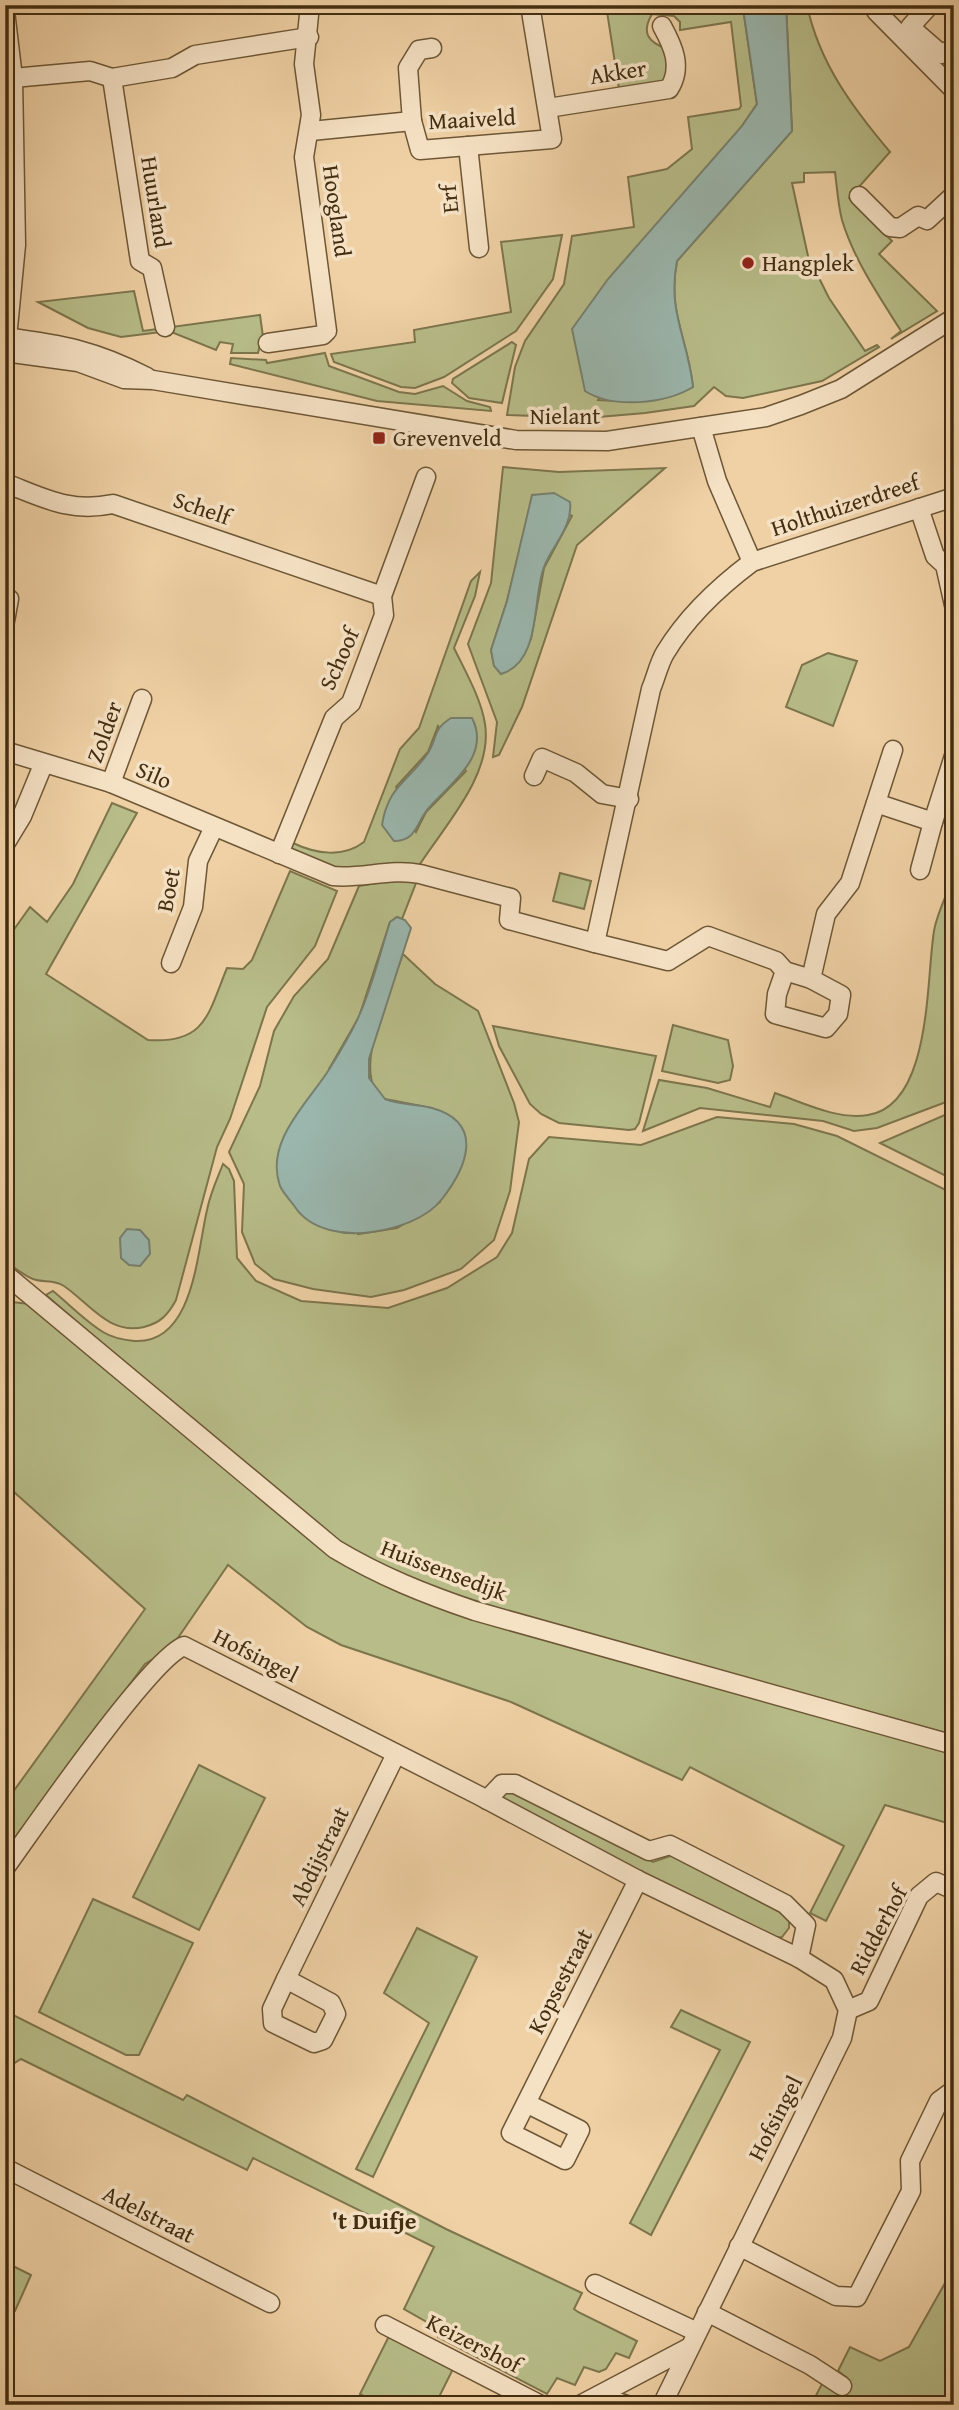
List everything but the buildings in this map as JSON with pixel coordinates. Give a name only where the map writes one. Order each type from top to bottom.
[{"type":"street","name":"Hoogland","points":[[268,343],[323,335],[327,331],[304,157],[311,131],[304,64],[309,37],[310,5]]},
{"type":"street","points":[[530,5],[548,108]]},
{"type":"street","points":[[930,5],[910,27],[941,54],[954,48]]},
{"type":"street","points":[[5,11],[13,78],[9,179],[16,245],[6,348]]},
{"type":"street","points":[[876,11],[954,90]]},
{"type":"street","name":"Akker","points":[[548,108],[669,89],[677,77],[674,49],[662,26]]},
{"type":"street","points":[[13,78],[90,71],[113,78],[172,68],[195,55],[309,37]]},
{"type":"street","name":"Maaiveld","points":[[432,48],[419,50],[408,68],[412,121],[420,150],[552,139],[548,108]]},
{"type":"street","name":"Huurland","points":[[113,78],[140,261],[152,268],[165,327]]},
{"type":"street","name":"Maaiveld","points":[[311,131],[412,121]]},
{"type":"street","name":"Erf","points":[[468,146],[479,248]]},
{"type":"street","points":[[859,195],[890,227],[900,228],[918,216],[927,220],[950,208]]},
{"type":"street","name":"Nielant","points":[[6,348],[81,348],[109,358],[153,380],[530,442],[607,441],[766,416],[841,389],[954,318]]},
{"type":"street","name":"Holthuizerdreef","points":[[701,427],[717,481],[752,562]]},
{"type":"street","name":"Schoof","points":[[279,854],[334,718],[351,703],[361,680],[384,615],[382,596],[426,477]]},
{"type":"street","name":"Schelf","points":[[5,482],[71,508],[113,504],[382,596]]},
{"type":"street","name":"Holthuizerdreef","points":[[595,943],[629,799],[651,688],[664,654],[707,603],[752,562],[954,497]]},
{"type":"street","points":[[919,508],[936,556],[945,565],[954,605]]},
{"type":"street","points":[[5,596],[9,599],[5,621]]},
{"type":"street","name":"Zolder","points":[[111,783],[142,699]]},
{"type":"street","points":[[811,979],[826,914],[850,883],[892,750]]},
{"type":"street","name":"Silo","points":[[5,751],[43,765],[111,783],[279,854]]},
{"type":"street","points":[[920,870],[954,756]]},
{"type":"street","points":[[534,776],[542,758],[576,773],[602,794],[629,799]]},
{"type":"street","points":[[5,845],[22,816],[43,765]]},
{"type":"street","points":[[876,803],[933,822]]},
{"type":"street","name":"Boet","points":[[171,962],[194,907],[198,861],[214,827]]},
{"type":"street","points":[[279,854],[333,876],[352,878],[407,871],[511,898],[509,920],[668,961],[708,936],[776,961],[785,971],[811,979],[841,995],[838,1014],[826,1028],[775,1014],[777,994],[785,971]]},
{"type":"street","name":"Huissensedijk","points":[[7,1279],[335,1549],[372,1572],[407,1588],[475,1611],[954,1745]]},
{"type":"street","name":"Hofsingel","points":[[5,1868],[136,1692],[173,1650],[184,1646],[638,1880],[799,1958],[834,1980],[848,2010],[842,2038],[662,2405]]},
{"type":"street","name":"Abdijstraat","points":[[286,1979],[396,1754]]},
{"type":"street","points":[[487,1800],[502,1784],[515,1784],[649,1852],[670,1845],[785,1904],[806,1925],[799,1958]]},
{"type":"street","name":"Kopsestraat","points":[[526,2103],[638,1880]]},
{"type":"street","name":"Ridderhof","points":[[848,2010],[869,2001],[919,1896],[936,1882],[954,1890]]},
{"type":"street","points":[[739,2246],[836,2296],[856,2297],[911,2191],[910,2161],[939,2101],[954,2090]]},
{"type":"street","name":"Adelstraat","points":[[5,2168],[270,2303]]},
{"type":"street","points":[[595,2284],[694,2340]]},
{"type":"street","points":[[707,2312],[810,2365],[842,2386]]},
{"type":"street","name":"Keizershof","points":[[385,2325],[541,2405]]},
{"type":"street","points":[[580,2405],[694,2340]]},
{"type":"street","points":[[598,2396],[627,2405]]},
{"type":"green space","points":[[606,5],[739,5],[743,8],[757,104],[742,126],[598,400],[659,399],[693,387],[676,311],[677,261],[792,131],[786,5],[807,5],[820,46],[839,84],[890,152],[849,198],[892,241],[879,254],[937,311],[891,339],[901,331],[868,277],[847,235],[835,172],[804,173],[804,182],[792,183],[808,256],[829,298],[865,351],[877,345],[879,347],[822,381],[743,398],[726,396],[714,387],[694,406],[645,413],[587,418],[507,415],[515,367],[525,341],[564,284],[572,236],[634,227],[628,177],[667,169],[692,149],[688,117],[739,109],[741,106],[731,22],[680,30],[680,22],[674,16],[652,14],[647,32],[651,40],[667,49],[668,80],[658,85],[619,89]]},
{"type":"green space","points":[[562,235],[553,279],[516,331],[444,377],[415,388],[401,387],[334,362],[331,354],[415,342],[414,330],[511,312],[501,242]]},
{"type":"green space","points":[[134,291],[143,331],[260,315],[264,344],[260,345],[258,353],[231,353],[233,344],[220,342],[216,350],[169,331],[121,337],[88,328],[38,302]]},
{"type":"green space","points":[[512,342],[516,345],[502,403],[469,398],[452,383],[453,379]]},
{"type":"green space","points":[[325,353],[329,366],[399,392],[415,394],[443,386],[467,401],[490,407],[491,411],[377,401],[230,364],[231,358],[266,360],[267,363]]},
{"type":"green space","points":[[503,467],[559,472],[665,468],[577,545],[522,707],[499,755],[493,757],[497,722],[468,644],[491,583]],"holes":[[[533,495],[572,516],[544,568],[531,639],[501,674],[494,665],[491,650],[507,601]]]},
{"type":"green space","points":[[480,572],[475,596],[454,648],[480,704],[486,743],[475,780],[454,815],[420,864],[342,873],[290,850],[293,843],[329,853],[347,850],[364,842],[400,749],[419,728],[471,581]],"holes":[[[438,726],[466,771],[426,812],[416,832],[396,787],[428,752]]]},
{"type":"green space","points":[[828,653],[857,661],[833,726],[786,707],[802,665]]},
{"type":"green space","points":[[112,803],[137,813],[46,974],[148,1040],[182,1037],[202,1023],[227,968],[243,969],[252,960],[290,871],[337,891],[315,946],[267,1007],[230,1119],[217,1147],[176,1300],[159,1321],[132,1328],[110,1322],[64,1286],[33,1279],[5,1261],[5,942],[30,907],[47,922],[73,884]]},
{"type":"green space","points":[[560,873],[591,881],[584,909],[553,901]]},
{"type":"green space","points":[[954,876],[954,1099],[877,1128],[854,1131],[823,1121],[700,1108],[643,1131],[659,1080],[707,1088],[770,1107],[775,1093],[821,1110],[844,1115],[868,1115],[889,1106],[904,1089],[915,1065],[922,1037],[934,931]]},
{"type":"green space","points":[[405,878],[416,883],[402,919],[397,917],[390,922],[359,1017],[329,1069],[358,1234],[397,1228],[440,1202],[432,1108],[385,1099],[374,1088],[370,1072],[376,1030],[403,954],[435,984],[478,1011],[514,1103],[519,1122],[510,1191],[494,1240],[461,1269],[404,1290],[371,1297],[313,1289],[274,1279],[255,1264],[242,1232],[244,1184],[229,1152],[260,1086],[274,1031],[294,996],[328,959],[359,886]]},
{"type":"green space","points":[[673,1025],[728,1040],[733,1066],[730,1080],[718,1083],[662,1071]]},
{"type":"green space","points":[[493,1026],[656,1056],[639,1123],[635,1129],[559,1123],[541,1114],[530,1104],[499,1046]]},
{"type":"green space","points":[[954,1111],[954,1180],[880,1143]]},
{"type":"green space","points":[[717,1117],[794,1124],[837,1136],[954,1194],[954,1735],[543,1622],[403,1578],[337,1546],[46,1295],[53,1291],[96,1328],[118,1338],[134,1341],[154,1338],[169,1328],[181,1312],[189,1293],[208,1204],[223,1164],[229,1169],[234,1181],[237,1258],[256,1281],[301,1301],[388,1308],[447,1288],[497,1257],[512,1233],[529,1159],[549,1137],[641,1145]]},
{"type":"green space","points":[[12,1302],[38,1305],[369,1576],[954,1750],[954,1825],[885,1805],[826,1921],[810,1913],[844,1846],[690,1767],[682,1780],[511,1702],[341,1645],[307,1627],[228,1565],[171,1648],[145,1664],[5,1851],[5,1803],[145,1609],[5,1484],[5,1306]]},
{"type":"green space","points":[[199,1765],[265,1798],[199,1930],[133,1897]]},
{"type":"green space","points":[[507,1789],[653,1862],[673,1855],[785,1915],[789,1920],[789,1928],[782,1937],[770,1938],[497,1804]]},
{"type":"green space","points":[[93,1899],[193,1943],[139,2055],[126,2055],[39,2012]]},
{"type":"green space","points":[[417,1928],[477,1957],[373,2177],[356,2169],[429,2023],[384,1993]]},
{"type":"green space","points":[[681,2010],[750,2042],[651,2235],[630,2223],[720,2050],[671,2027]]},
{"type":"green space","points":[[5,2011],[183,2100],[187,2095],[446,2229],[582,2293],[574,2309],[637,2341],[629,2358],[616,2353],[606,2369],[599,2372],[584,2367],[575,2385],[557,2378],[547,2394],[438,2337],[439,2329],[404,2309],[434,2247],[253,2158],[247,2170],[21,2059],[10,2066],[5,2076]]},
{"type":"green space","points":[[5,2262],[31,2275],[15,2311],[5,2306]]},
{"type":"green space","points":[[954,2267],[954,2405],[811,2405],[824,2380],[836,2382],[846,2377],[838,2371],[850,2347],[880,2361],[909,2347]]},
{"type":"green space","points":[[391,2332],[455,2365],[435,2405],[380,2405],[360,2394]]},
{"type":"water","points":[[739,5],[786,5],[792,131],[677,261],[676,311],[693,387],[668,397],[639,402],[597,397],[585,391],[572,329],[608,279],[742,126],[757,104],[743,8]]},
{"type":"water","points":[[554,493],[570,502],[568,519],[544,567],[533,628],[523,657],[514,667],[501,674],[494,666],[491,650],[507,601],[532,495]]},
{"type":"water","points":[[451,718],[472,718],[477,732],[472,758],[456,780],[427,810],[415,831],[407,838],[394,841],[382,825],[389,801],[428,753],[441,726]]},
{"type":"water","points":[[397,917],[405,920],[411,928],[369,1059],[369,1078],[385,1099],[432,1108],[449,1115],[459,1124],[465,1135],[464,1160],[451,1187],[428,1212],[410,1222],[381,1231],[340,1232],[310,1222],[295,1207],[280,1186],[278,1153],[291,1123],[330,1068],[355,1024],[368,995],[390,922]]},
{"type":"water","points":[[127,1229],[140,1230],[149,1240],[150,1254],[140,1266],[129,1265],[121,1258],[120,1238]]},
{"type":"place","name":"Hangplek","points":[[748,263]]},
{"type":"place","name":"Grevenveld","points":[[379,438]]},
{"type":"district","name":"'t Duifje","points":[[374,2221]]}]
